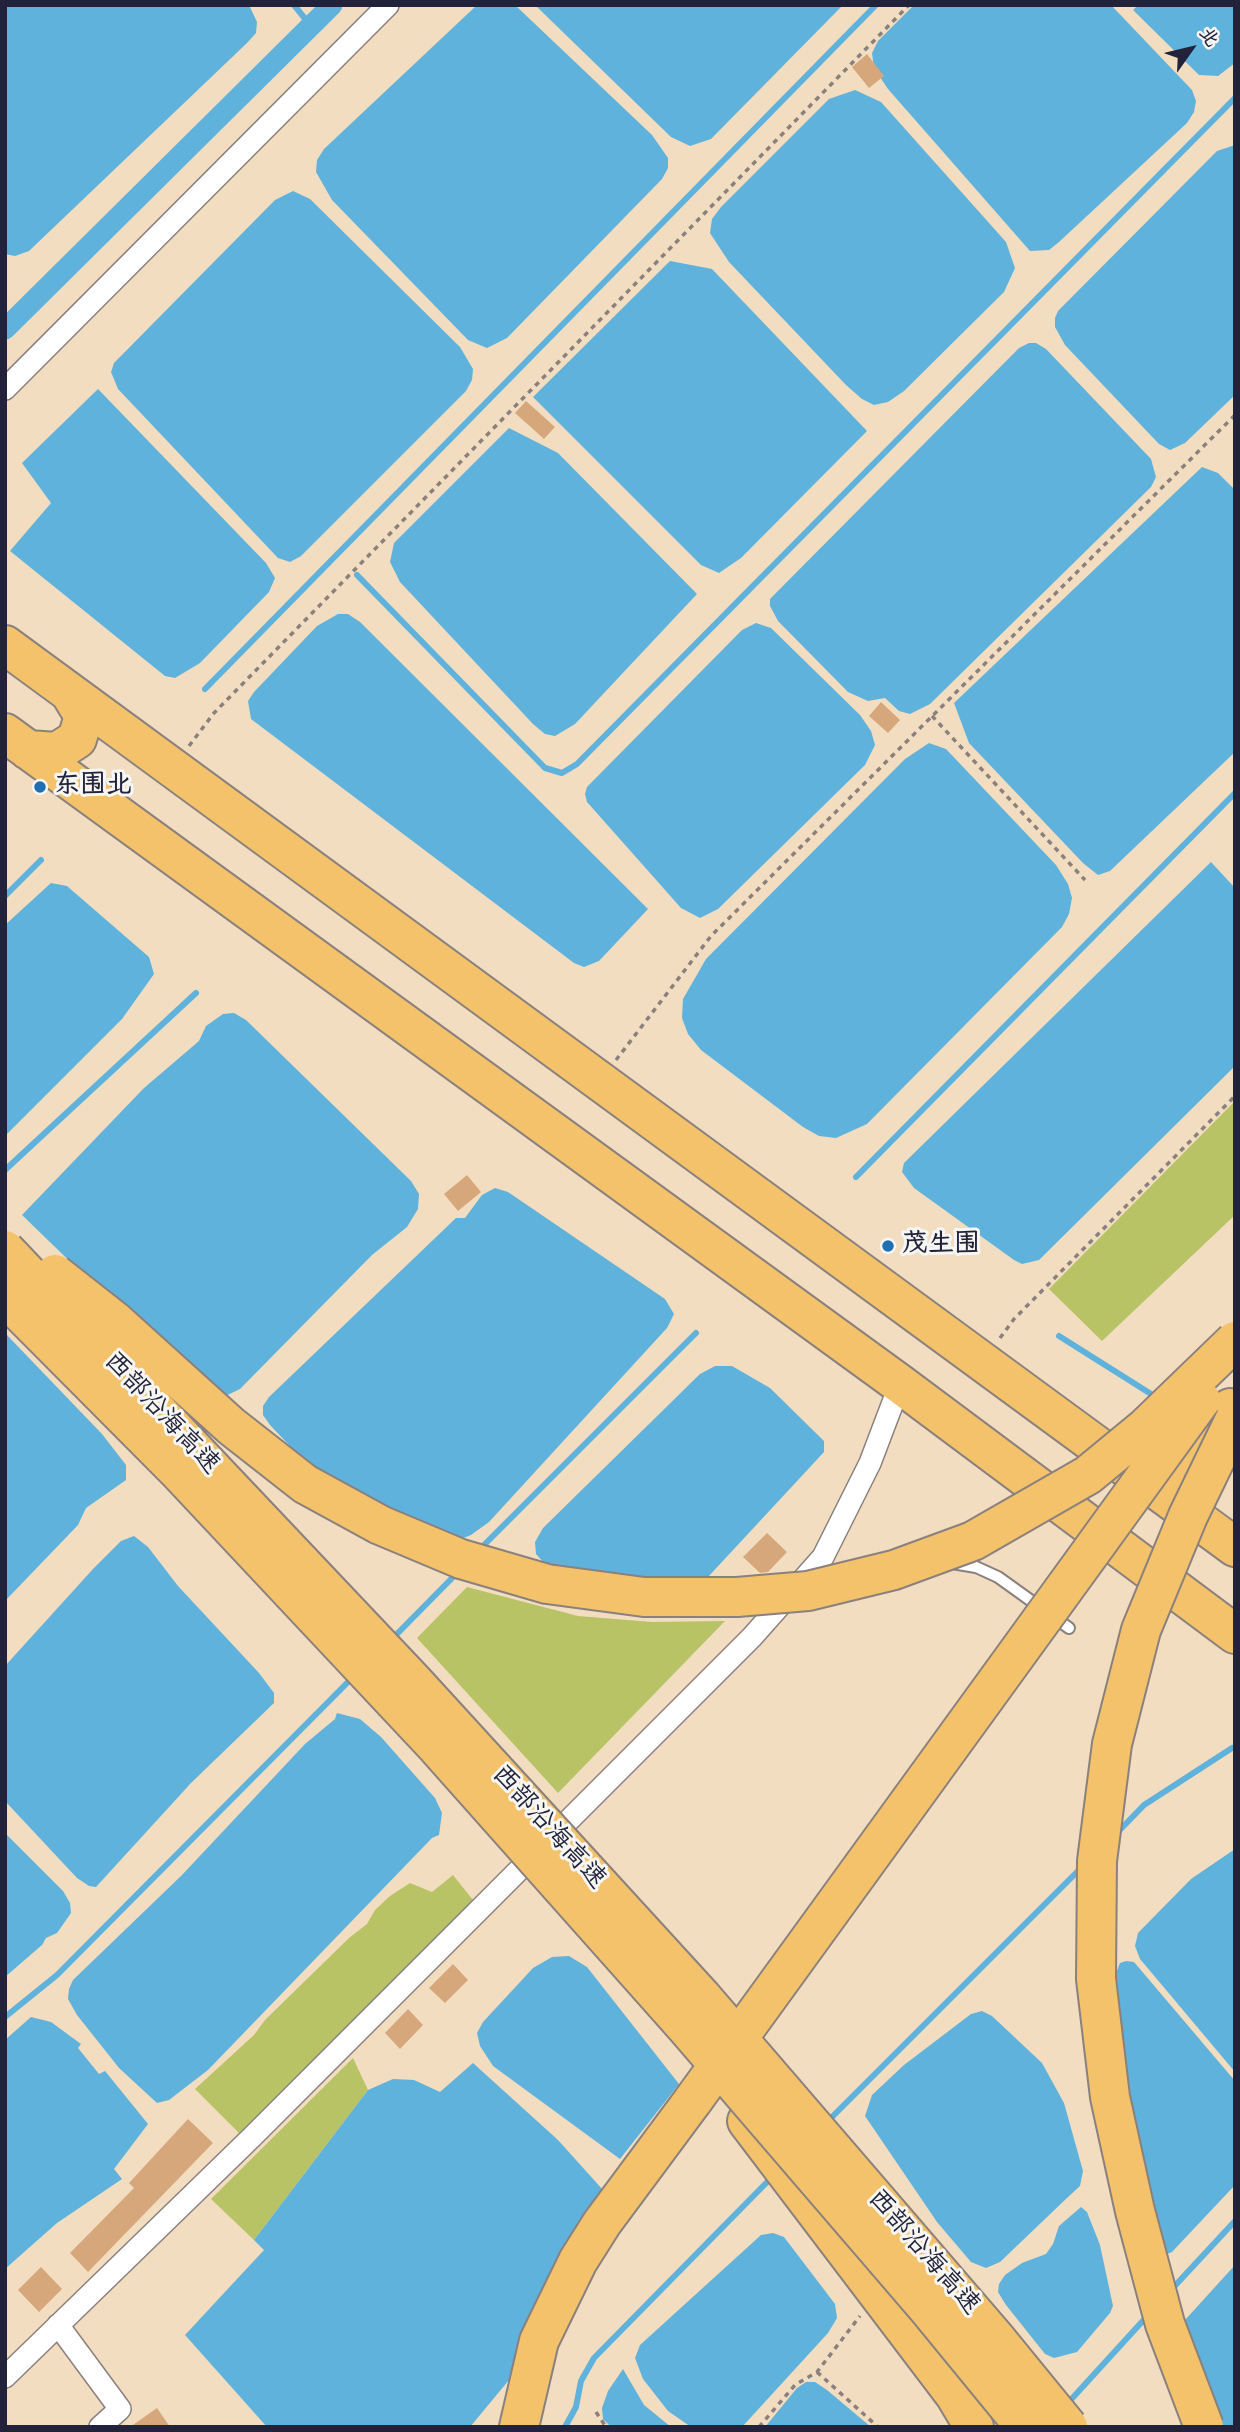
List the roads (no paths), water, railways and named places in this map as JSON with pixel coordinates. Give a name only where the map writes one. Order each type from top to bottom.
[{"type":"highway","points":[[5,645],[1235,1547]]},
{"type":"highway","points":[[17,741],[57,752],[77,739],[84,716],[70,693]]},
{"type":"highway","points":[[17,741],[900,1384],[1235,1634]]},
{"type":"highway","points":[[5,1234],[116,1322],[231,1426],[305,1484],[380,1525],[461,1559],[547,1584],[644,1597],[737,1597],[808,1591],[894,1570],[973,1541],[1088,1475],[1145,1429],[1235,1341]]},
{"type":"highway","name":"西部沿海高速","points":[[5,1250],[413,1681],[701,1996],[979,2319],[1068,2427]]},
{"type":"highway","name":"西部沿海高速","points":[[5,1297],[177,1470],[437,1747],[737,2086],[925,2305],[1025,2427]]},
{"type":"highway","points":[[519,2427],[539,2341],[562,2291],[602,2223],[1235,1353]]},
{"type":"highway","points":[[542,2427],[557,2358],[573,2321],[615,2245],[1235,1401]]},
{"type":"highway","points":[[1204,2427],[1165,2324],[1135,2211],[1110,2097],[1096,1979],[1097,1861],[1112,1744],[1141,1630],[1188,1516],[1235,1419]]},
{"type":"highway","points":[[737,2086],[736,2101],[765,2147],[955,2395],[974,2427]]},
{"type":"street","points":[[5,389],[388,5]]},
{"type":"street","points":[[5,2377],[311,2078],[752,1637],[823,1557],[848,1512],[870,1463],[900,1384]]},
{"type":"street","points":[[58,2325],[120,2409],[100,2427]]},
{"type":"lane","points":[[783,1602],[934,1565],[956,1563],[976,1567],[998,1577],[1069,1628]]},
{"type":"water","points":[[5,5],[249,5],[257,22],[256,33],[247,43],[29,251],[15,256],[5,254]]},
{"type":"water","points":[[477,5],[515,5],[652,135],[668,158],[668,168],[662,179],[507,338],[487,348],[468,340],[332,200],[316,172],[317,160],[324,149]]},
{"type":"water","points":[[535,5],[843,5],[711,139],[690,146],[671,137]]},
{"type":"water","points":[[914,5],[1111,5],[1192,90],[1196,101],[1194,112],[1187,123],[1059,242],[1049,250],[1030,251],[888,89],[874,68],[872,53],[878,41]]},
{"type":"water","points":[[1138,5],[1235,5],[1235,63],[1218,76],[1199,75],[1133,10]]},
{"type":"water","points":[[855,90],[881,102],[1006,242],[1015,268],[1004,292],[904,391],[888,402],[874,405],[846,385],[729,262],[710,233],[712,219],[721,207],[829,99]]},
{"type":"water","points":[[1235,145],[1235,395],[1185,443],[1170,450],[1159,444],[1065,345],[1055,327],[1055,318],[1058,311],[1217,151]]},
{"type":"water","points":[[293,191],[310,199],[460,347],[473,369],[472,380],[466,391],[301,556],[290,562],[278,558],[118,389],[111,372],[114,363],[275,200]]},
{"type":"water","points":[[670,261],[712,269],[867,431],[741,558],[719,573],[701,565],[533,397]]},
{"type":"water","points":[[1036,343],[1046,349],[1151,459],[1156,477],[1151,487],[930,704],[910,714],[899,711],[885,698],[868,701],[848,692],[778,621],[770,606],[770,599],[1019,348]]},
{"type":"water","points":[[98,389],[266,563],[275,578],[269,592],[200,663],[175,678],[165,676],[10,551],[51,503],[22,463]]},
{"type":"water","points":[[509,428],[558,453],[697,594],[575,724],[555,736],[545,734],[533,724],[400,582],[390,562],[394,543]]},
{"type":"water","points":[[1202,467],[1218,473],[1235,490],[1235,752],[1110,871],[1098,875],[1083,863],[969,743],[954,703]]},
{"type":"water","points":[[338,614],[348,614],[360,622],[648,909],[599,961],[584,967],[574,963],[251,719],[248,701],[254,692],[317,626]]},
{"type":"water","points":[[756,623],[771,628],[860,715],[871,731],[875,745],[865,765],[718,909],[700,918],[681,908],[587,802],[585,794],[587,787],[742,630]]},
{"type":"water","points":[[929,743],[946,749],[1056,865],[1068,884],[1072,898],[1069,914],[1062,927],[867,1124],[836,1138],[819,1136],[803,1127],[701,1050],[688,1034],[682,1018],[683,999],[706,959],[905,759]]},
{"type":"water","points":[[1211,862],[1235,888],[1235,1066],[1039,1260],[1022,1264],[914,1188],[902,1172],[904,1163]]},
{"type":"water","points":[[51,883],[67,886],[149,957],[154,974],[122,1019],[5,1136],[5,925]]},
{"type":"water","points":[[234,1013],[246,1020],[411,1181],[419,1194],[418,1209],[407,1227],[372,1255],[240,1389],[217,1400],[181,1369],[22,1215],[144,1088],[199,1041],[206,1026],[223,1014]]},
{"type":"water","points":[[495,1188],[508,1192],[665,1299],[674,1314],[667,1328],[489,1522],[471,1535],[453,1542],[325,1483],[270,1425],[263,1415],[263,1406],[269,1397],[456,1218],[465,1218],[482,1195]]},
{"type":"water","points":[[5,1333],[102,1434],[126,1465],[126,1480],[86,1508],[78,1525],[5,1601]]},
{"type":"water","points":[[715,1366],[732,1366],[770,1388],[824,1441],[824,1452],[695,1591],[545,1564],[536,1554],[535,1542],[543,1528],[700,1374]]},
{"type":"water","points":[[134,1536],[148,1547],[178,1586],[259,1673],[274,1693],[274,1703],[191,1783],[96,1887],[77,1878],[5,1801],[5,1666],[93,1569],[121,1541]]},
{"type":"water","points":[[337,1713],[360,1719],[381,1737],[435,1798],[442,1813],[439,1835],[432,1838],[208,2070],[169,2100],[157,2103],[119,2068],[77,2015],[68,1999],[73,1980],[182,1875],[305,1744],[335,1719]]},
{"type":"water","points":[[5,1833],[63,1891],[70,1903],[71,1913],[57,1933],[46,1938],[42,1945],[5,1977]]},
{"type":"water","points":[[1235,1849],[1235,2072],[1140,1959],[1135,1946],[1138,1933],[1191,1879]]},
{"type":"water","points":[[569,1956],[587,1967],[679,2084],[620,2159],[493,2066],[480,2046],[477,2033],[483,2022],[533,1968],[552,1957]]},
{"type":"water","points":[[1134,1962],[1235,2081],[1235,2185],[1172,2252],[1167,2254],[1163,2249],[1133,2122],[1121,2047],[1116,1973],[1120,1963]]},
{"type":"water","points":[[982,2011],[992,2016],[1042,2063],[1064,2103],[1083,2171],[1080,2186],[1000,2262],[986,2268],[971,2262],[937,2222],[865,2116],[872,2095],[904,2065],[971,2014]]},
{"type":"water","points":[[31,2017],[51,2022],[81,2044],[78,2048],[99,2074],[105,2071],[148,2124],[114,2169],[122,2179],[57,2223],[5,2269],[5,2040]]},
{"type":"water","points":[[473,2063],[558,2140],[612,2200],[587,2286],[470,2427],[267,2427],[185,2335],[264,2250],[254,2240],[368,2090],[393,2079],[414,2080],[440,2092]]},
{"type":"water","points":[[1081,2207],[1087,2212],[1100,2245],[1113,2306],[1077,2352],[1054,2358],[1045,2354],[1006,2305],[998,2292],[999,2284],[1005,2275],[1022,2263],[1046,2254],[1053,2244],[1059,2226]]},
{"type":"water","points":[[773,2233],[784,2237],[835,2304],[837,2318],[828,2333],[742,2427],[691,2427],[668,2411],[643,2379],[635,2358],[640,2345],[761,2235]]},
{"type":"water","points":[[1235,2265],[1235,2427],[1223,2427],[1185,2320]]},
{"type":"water","points":[[623,2369],[644,2405],[671,2427],[611,2427],[603,2419],[602,2408],[608,2391]]},
{"type":"water","points":[[806,2382],[815,2382],[827,2390],[871,2427],[765,2427],[797,2388]]},
{"type":"waterway","points":[[294,5],[311,26]]},
{"type":"waterway","points":[[5,329],[332,5]]},
{"type":"waterway","points":[[205,689],[876,5]]},
{"type":"waterway","points":[[357,575],[545,768],[562,773],[577,764],[1235,98]]},
{"type":"waterway","points":[[856,1177],[1235,793]]},
{"type":"waterway","points":[[5,896],[41,860]]},
{"type":"waterway","points":[[5,1170],[196,993]]},
{"type":"waterway","points":[[480,1549],[696,1333]]},
{"type":"waterway","points":[[1059,1336],[1159,1399]]},
{"type":"waterway","points":[[392,1639],[458,1572]]},
{"type":"waterway","points":[[5,2017],[57,1975],[354,1676]]},
{"type":"waterway","points":[[1116,1834],[1144,1805],[1232,1748]]},
{"type":"waterway","points":[[826,2123],[1083,1866]]},
{"type":"waterway","points":[[565,2427],[576,2407],[581,2381],[594,2358],[774,2175]]},
{"type":"waterway","points":[[1171,2290],[1235,2221]]},
{"type":"waterway","points":[[1067,2404],[1150,2313]]},
{"type":"place","name":"东围北","points":[[40,787]]},
{"type":"place","name":"茂生围","points":[[888,1246]]}]
